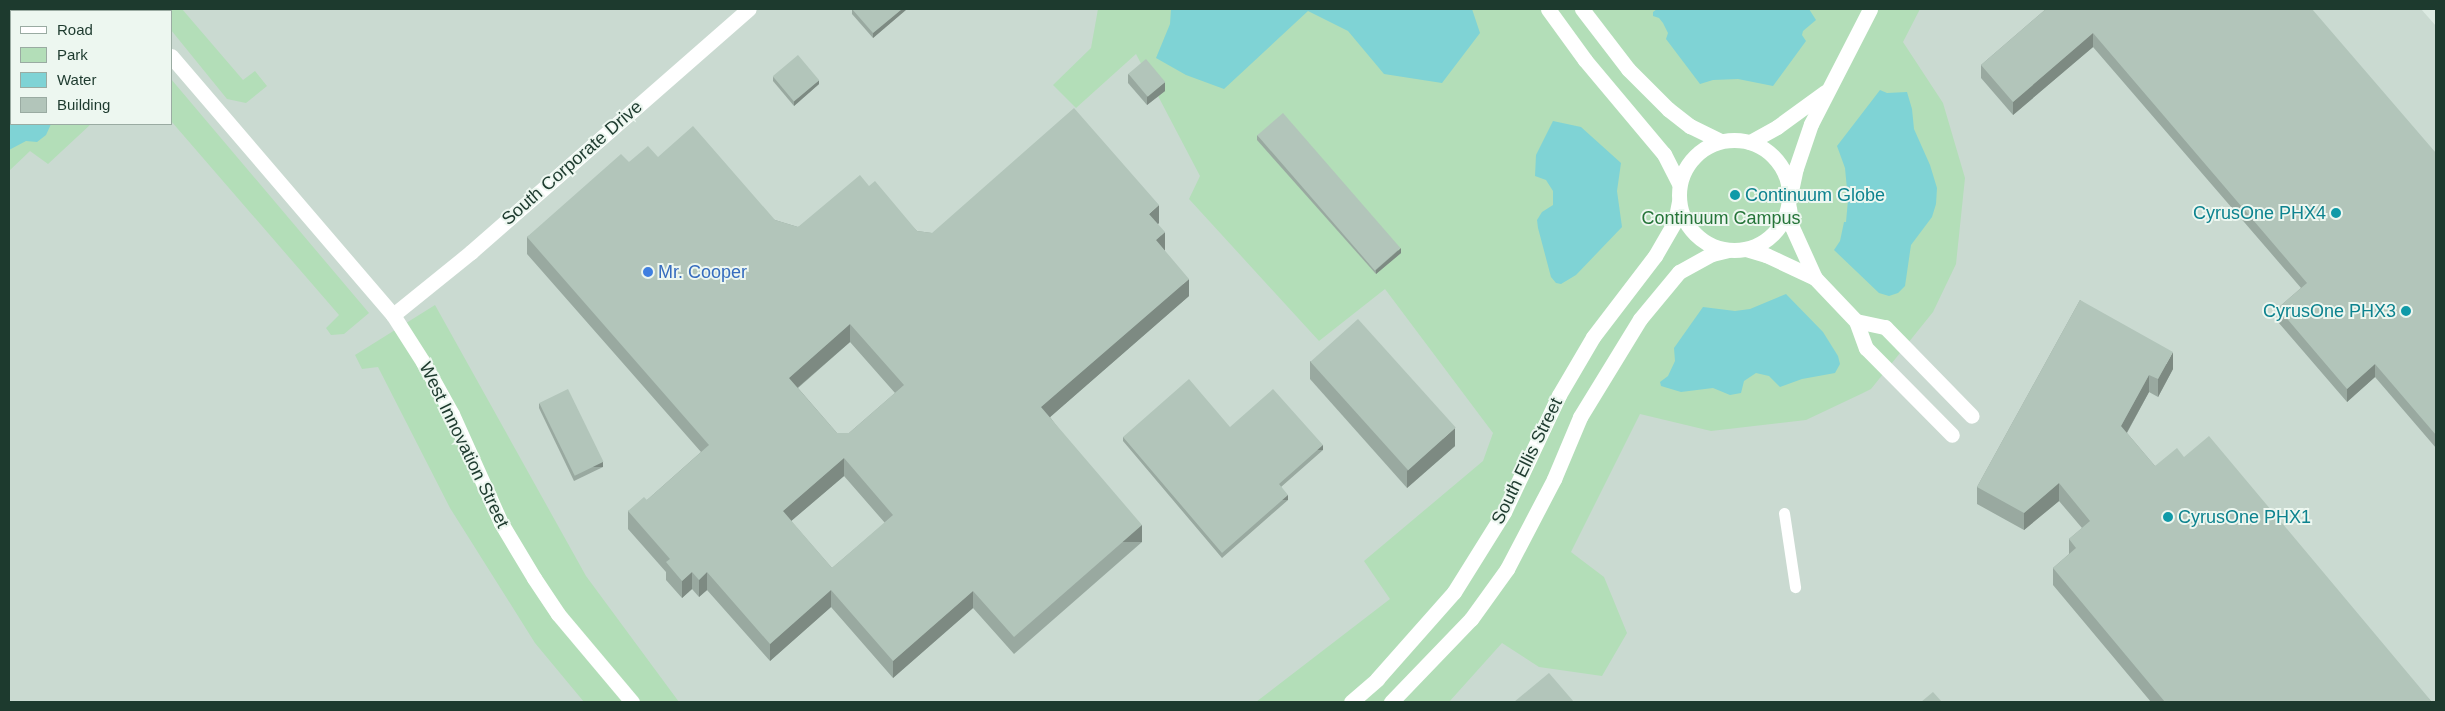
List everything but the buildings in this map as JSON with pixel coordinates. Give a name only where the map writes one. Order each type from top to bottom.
[{"type":"street","name":"South Corporate Drive","points":[[393,315],[456,264],[749,9]]},
{"type":"street","points":[[1548,9],[1585,60],[1664,154],[1679,184]]},
{"type":"street","points":[[1582,9],[1628,70],[1668,109],[1690,126],[1720,141]]},
{"type":"street","points":[[1870,9],[1811,124],[1796,168],[1789,202],[1783,221],[1774,234],[1761,244],[1746,249],[1728,250],[1710,245],[1695,235],[1684,220],[1678,202],[1679,184],[1684,169],[1694,156],[1706,146],[1720,141],[1735,139],[1750,142],[1766,150],[1779,163],[1787,179],[1789,202],[1792,227],[1815,278],[1856,321],[1866,348],[1952,435]]},
{"type":"street","name":"West Innovation Street","points":[[172,57],[393,315],[423,362],[452,414],[501,523],[534,578],[558,614],[632,702]]},
{"type":"street","points":[[1750,142],[1777,127],[1828,90]]},
{"type":"street","name":"South Ellis Street","points":[[1351,702],[1377,679],[1454,592],[1504,512],[1559,395],[1593,337],[1655,256],[1675,222],[1678,202]]},
{"type":"street","points":[[1746,249],[1766,255],[1815,278]]},
{"type":"street","name":"South Ellis Street","points":[[1391,702],[1471,620],[1507,569],[1554,479],[1580,417],[1640,318],[1679,272],[1712,254],[1728,250]]},
{"type":"street","points":[[1856,321],[1884,327],[1972,416]]},
{"type":"lane","points":[[1784,513],[1794,587]]},
{"type":"shaded area","points":[[2421,9],[2436,26],[2436,702],[9,702],[9,36],[10,125],[172,125],[172,10],[36,10]]},
{"type":"green space","points":[[37,9],[112,9],[112,10]]},
{"type":"green space","points":[[182,9],[243,80],[255,71],[267,86],[246,103],[227,99],[172,31],[172,10],[155,10]]},
{"type":"green space","name":"Continuum Campus","points":[[1098,9],[1920,9],[1903,42],[1943,103],[1965,178],[1956,264],[1933,312],[1871,389],[1863,393],[1806,420],[1711,431],[1640,414],[1571,552],[1604,577],[1627,633],[1602,676],[1539,667],[1502,643],[1449,702],[1256,702],[1390,599],[1364,561],[1483,461],[1493,433],[1385,289],[1319,341],[1189,199],[1200,176],[1136,54],[1076,108],[1053,85],[1091,48]]},
{"type":"green space","points":[[9,36],[10,125],[90,125],[48,164],[30,151],[9,171]]},
{"type":"green space","points":[[172,80],[369,313],[344,334],[331,335],[326,328],[339,315],[172,122]]},
{"type":"green space","points":[[435,305],[586,576],[679,702],[584,702],[535,643],[450,508],[378,367],[362,369],[355,355]]},
{"type":"water","points":[[1171,9],[1472,9],[1480,33],[1442,83],[1384,74],[1348,31],[1308,11],[1224,89],[1186,75],[1156,58],[1170,24]]},
{"type":"water","points":[[1657,9],[1809,9],[1816,20],[1803,31],[1802,35],[1806,41],[1773,86],[1738,79],[1713,80],[1700,84],[1666,39],[1668,33],[1663,23],[1659,18],[1653,16],[1653,12]]},
{"type":"water","points":[[10,71],[10,125],[51,125],[46,135],[37,142],[26,141],[9,150]]},
{"type":"water","points":[[1880,90],[1887,93],[1907,92],[1912,109],[1914,129],[1930,165],[1937,188],[1936,204],[1932,217],[1911,245],[1905,286],[1898,293],[1889,296],[1879,293],[1834,250],[1840,241],[1844,222],[1846,222],[1848,200],[1845,168],[1837,146]]},
{"type":"water","points":[[1553,121],[1581,127],[1621,163],[1617,191],[1622,227],[1576,275],[1561,284],[1556,283],[1551,277],[1537,220],[1542,212],[1553,205],[1553,191],[1546,180],[1535,176],[1536,155]]},
{"type":"water","points":[[1786,294],[1823,332],[1838,356],[1840,364],[1835,373],[1802,379],[1780,387],[1769,376],[1756,373],[1744,381],[1741,393],[1730,395],[1713,388],[1681,392],[1661,386],[1660,382],[1668,376],[1675,361],[1674,348],[1703,307],[1735,311],[1750,309]]},
{"type":"place","name":"Continuum Globe","points":[[1735,195]]},
{"type":"place","name":"CyrusOne PHX4","points":[[2336,213]]},
{"type":"place","name":"Mr. Cooper","points":[[648,272]]},
{"type":"place","name":"CyrusOne PHX3","points":[[2406,311]]},
{"type":"place","name":"CyrusOne PHX1","points":[[2168,517]]}]
